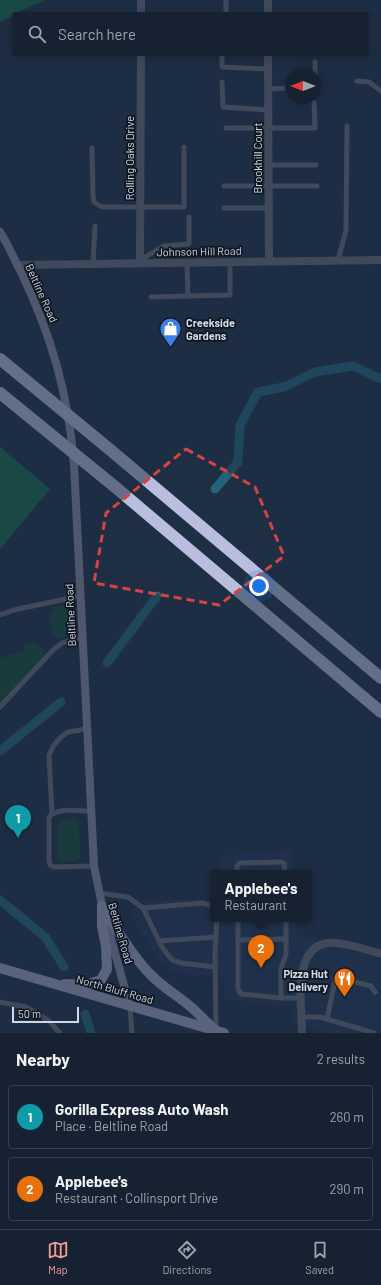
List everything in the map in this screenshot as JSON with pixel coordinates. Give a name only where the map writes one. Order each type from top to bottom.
[{"type":"highway","points":[[0,359],[381,678]]},
{"type":"highway","points":[[0,393],[114,486],[381,712]]},
{"type":"main road","name":"Beltline Road","points":[[0,232],[41,316],[52,345],[66,400],[74,464],[90,811],[94,866],[102,908],[130,1006]]},
{"type":"main road","points":[[46,982],[85,985],[101,980],[107,969],[106,946],[102,926],[102,908]]},
{"type":"main road","points":[[102,908],[130,950],[149,974],[163,988],[190,1006],[218,1032]]},
{"type":"main road","name":"North Bluff Road","points":[[0,968],[218,1032]]},
{"type":"street","points":[[141,0],[141,12]]},
{"type":"street","points":[[268,0],[268,12]]},
{"type":"street","name":"Rolling Oaks Drive","points":[[140,261],[141,56]]},
{"type":"street","name":"Brookhill Court","points":[[268,56],[268,261]]},
{"type":"street","name":"Johnson Hill Road","points":[[17,265],[92,264],[140,261],[230,262],[381,260]]},
{"type":"street","points":[[302,1033],[302,973],[304,962],[310,953],[319,946],[335,943],[381,954]]},
{"type":"lane","points":[[226,0],[226,12]]},
{"type":"lane","points":[[222,56],[222,67],[268,69]]},
{"type":"lane","points":[[315,62],[315,68]]},
{"type":"lane","points":[[357,81],[370,82],[381,91]]},
{"type":"lane","points":[[222,82],[223,107],[268,110]]},
{"type":"lane","points":[[268,89],[285,88]]},
{"type":"lane","points":[[226,128],[315,128],[314,104]]},
{"type":"lane","points":[[338,260],[346,230],[347,126]]},
{"type":"lane","points":[[92,148],[92,196],[94,202],[102,207],[140,207],[184,206],[184,147]]},
{"type":"lane","points":[[268,165],[316,165]]},
{"type":"lane","points":[[224,186],[317,186]]},
{"type":"lane","points":[[224,208],[268,208]]},
{"type":"lane","points":[[140,261],[164,246],[189,244],[189,217]]},
{"type":"lane","points":[[92,264],[95,226]]},
{"type":"lane","points":[[187,262],[188,296]]},
{"type":"lane","points":[[151,297],[230,295],[230,262]]},
{"type":"lane","points":[[0,615],[14,610],[80,596]]},
{"type":"lane","points":[[0,707],[52,651],[62,644],[82,637]]},
{"type":"lane","points":[[52,814],[49,755],[60,737],[68,732],[86,729]]},
{"type":"lane","points":[[90,811],[58,811],[49,817],[49,860],[50,864],[54,867],[94,866]]},
{"type":"lane","points":[[237,870],[237,866],[240,863],[281,862],[284,863],[285,870]]},
{"type":"lane","points":[[99,893],[128,897],[143,908],[159,941],[172,960],[181,963],[215,967]]},
{"type":"lane","points":[[143,908],[202,903],[210,905]]},
{"type":"lane","points":[[217,922],[215,967],[218,1032]]},
{"type":"lane","points":[[238,922],[239,992],[241,994],[280,998],[302,998]]},
{"type":"lane","points":[[280,998],[281,969],[286,954],[286,922]]},
{"type":"lane","points":[[159,941],[216,937]]},
{"type":"lane","points":[[238,940],[286,939]]},
{"type":"lane","points":[[327,1019],[335,982],[339,978],[371,986],[375,992]]},
{"type":"lane","points":[[0,1002],[26,1007],[49,1021],[60,1033]]},
{"type":"lane","points":[[130,1006],[132,1033]]},
{"type":"lane","points":[[302,1016],[320,1017],[374,1033]]},
{"type":"highlighted area","points":[[186,449],[255,487],[284,556],[219,605],[94,583],[106,513]]},
{"type":"shaded area","points":[[293,849],[294,870],[219,870],[221,856]]},
{"type":"shaded area","points":[[210,899],[210,922],[296,922],[297,935],[381,959],[381,1033],[327,1033],[295,1024],[292,1007],[225,999],[224,977],[175,973],[159,960],[137,924],[131,910],[150,901]]},
{"type":"green space","points":[[0,0],[45,0],[18,12],[12,12],[12,16],[0,22]]},
{"type":"green space","points":[[0,447],[50,489],[0,549]]},
{"type":"green space","points":[[60,605],[67,609],[67,633],[63,639],[56,637],[50,624],[50,615],[52,610]]},
{"type":"green space","points":[[35,642],[45,651],[44,656],[0,704],[0,658],[24,650],[23,647]]},
{"type":"green space","points":[[75,819],[79,823],[80,858],[72,861],[60,861],[57,857],[58,822],[61,820]]},
{"type":"waterway","points":[[215,489],[238,462],[240,425],[258,392],[284,387],[315,372],[353,366],[381,379]]},
{"type":"waterway","points":[[107,663],[157,596]]},
{"type":"waterway","points":[[0,751],[61,702]]},
{"type":"waterway","points":[[0,900],[46,938],[64,967]]},
{"type":"waterway","points":[[85,1014],[91,1033]]},
{"type":"place","name":"Creekside Gardens","points":[[171,348]]},
{"type":"place","name":"Gorilla Express Auto Wash","points":[[18,838]]},
{"type":"place","name":"Applebee's","points":[[261,968]]},
{"type":"place","name":"Pizza Hut Delivery","points":[[344,998]]}]
